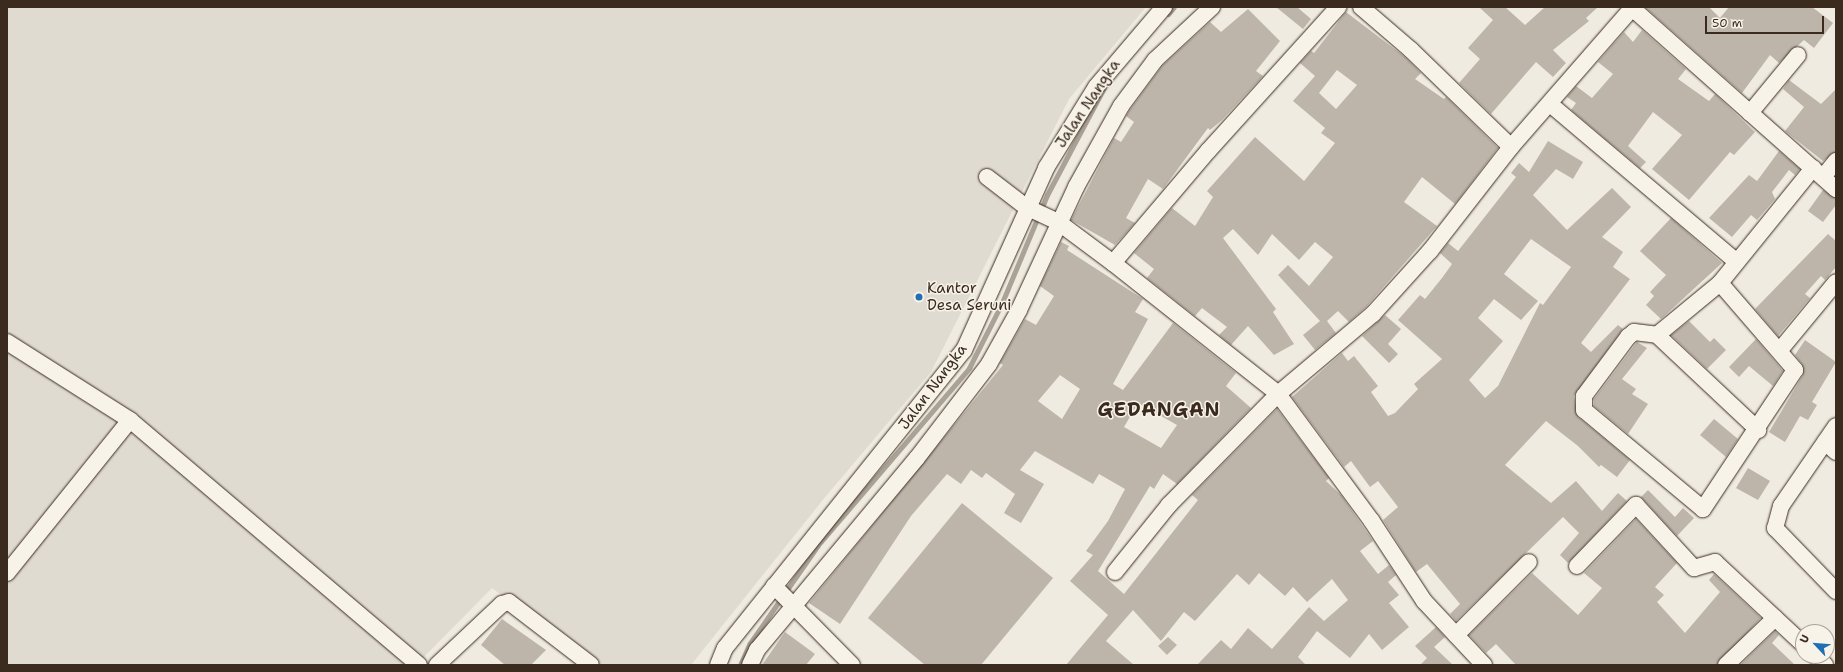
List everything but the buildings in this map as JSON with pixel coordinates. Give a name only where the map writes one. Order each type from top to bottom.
[{"type":"street","name":"Jalan Nangka","points":[[718,665],[725,648],[776,587],[964,350],[1044,215],[1096,87],[1164,7]]},
{"type":"street","points":[[750,665],[757,650],[855,528],[917,458],[989,364],[1019,310],[1044,215],[1155,60],[1212,7]]},
{"type":"street","points":[[1113,263],[1209,150],[1338,7]]},
{"type":"street","points":[[1361,7],[1511,147]]},
{"type":"street","points":[[1115,572],[1169,506],[1278,394],[1373,314],[1430,252],[1511,147],[1633,8],[1836,189]]},
{"type":"street","points":[[1750,113],[1798,55]]},
{"type":"street","points":[[1550,104],[1736,261]]},
{"type":"street","points":[[1657,335],[1720,283],[1736,261],[1818,173],[1836,161]]},
{"type":"street","points":[[987,177],[1113,263],[1278,394],[1371,520],[1424,601],[1484,665]]},
{"type":"street","points":[[1780,350],[1836,282]]},
{"type":"street","points":[[1720,283],[1780,350],[1795,370],[1758,430],[1703,509],[1584,410],[1584,396],[1628,337],[1634,332],[1657,335],[1758,430]]},
{"type":"street","points":[[7,342],[130,420],[419,665]]},
{"type":"street","points":[[7,574],[130,420]]},
{"type":"street","points":[[1836,426],[1831,447],[1781,506],[1775,528],[1836,592]]},
{"type":"street","points":[[1577,566],[1634,504],[1694,568],[1701,569],[1715,562],[1795,637]]},
{"type":"street","points":[[1456,635],[1529,562]]},
{"type":"street","points":[[776,587],[852,665]]},
{"type":"street","points":[[437,665],[502,604],[509,602],[591,665]]},
{"type":"street","points":[[1726,665],[1775,618]]},
{"type":"shaded area","points":[[7,7],[1146,7],[1069,99],[931,372],[826,496],[691,665],[599,665],[492,588],[416,665],[7,665]]},
{"type":"waterway","points":[[1168,14],[1174,7]]},
{"type":"waterway","points":[[740,665],[750,643],[818,545],[969,368],[1001,305],[1047,195],[1104,88]]},
{"type":"place","name":"Kantor Desa Seruni","points":[[919,297]]},
{"type":"district","name":"GEDANGAN","points":[[1159,410]]}]
